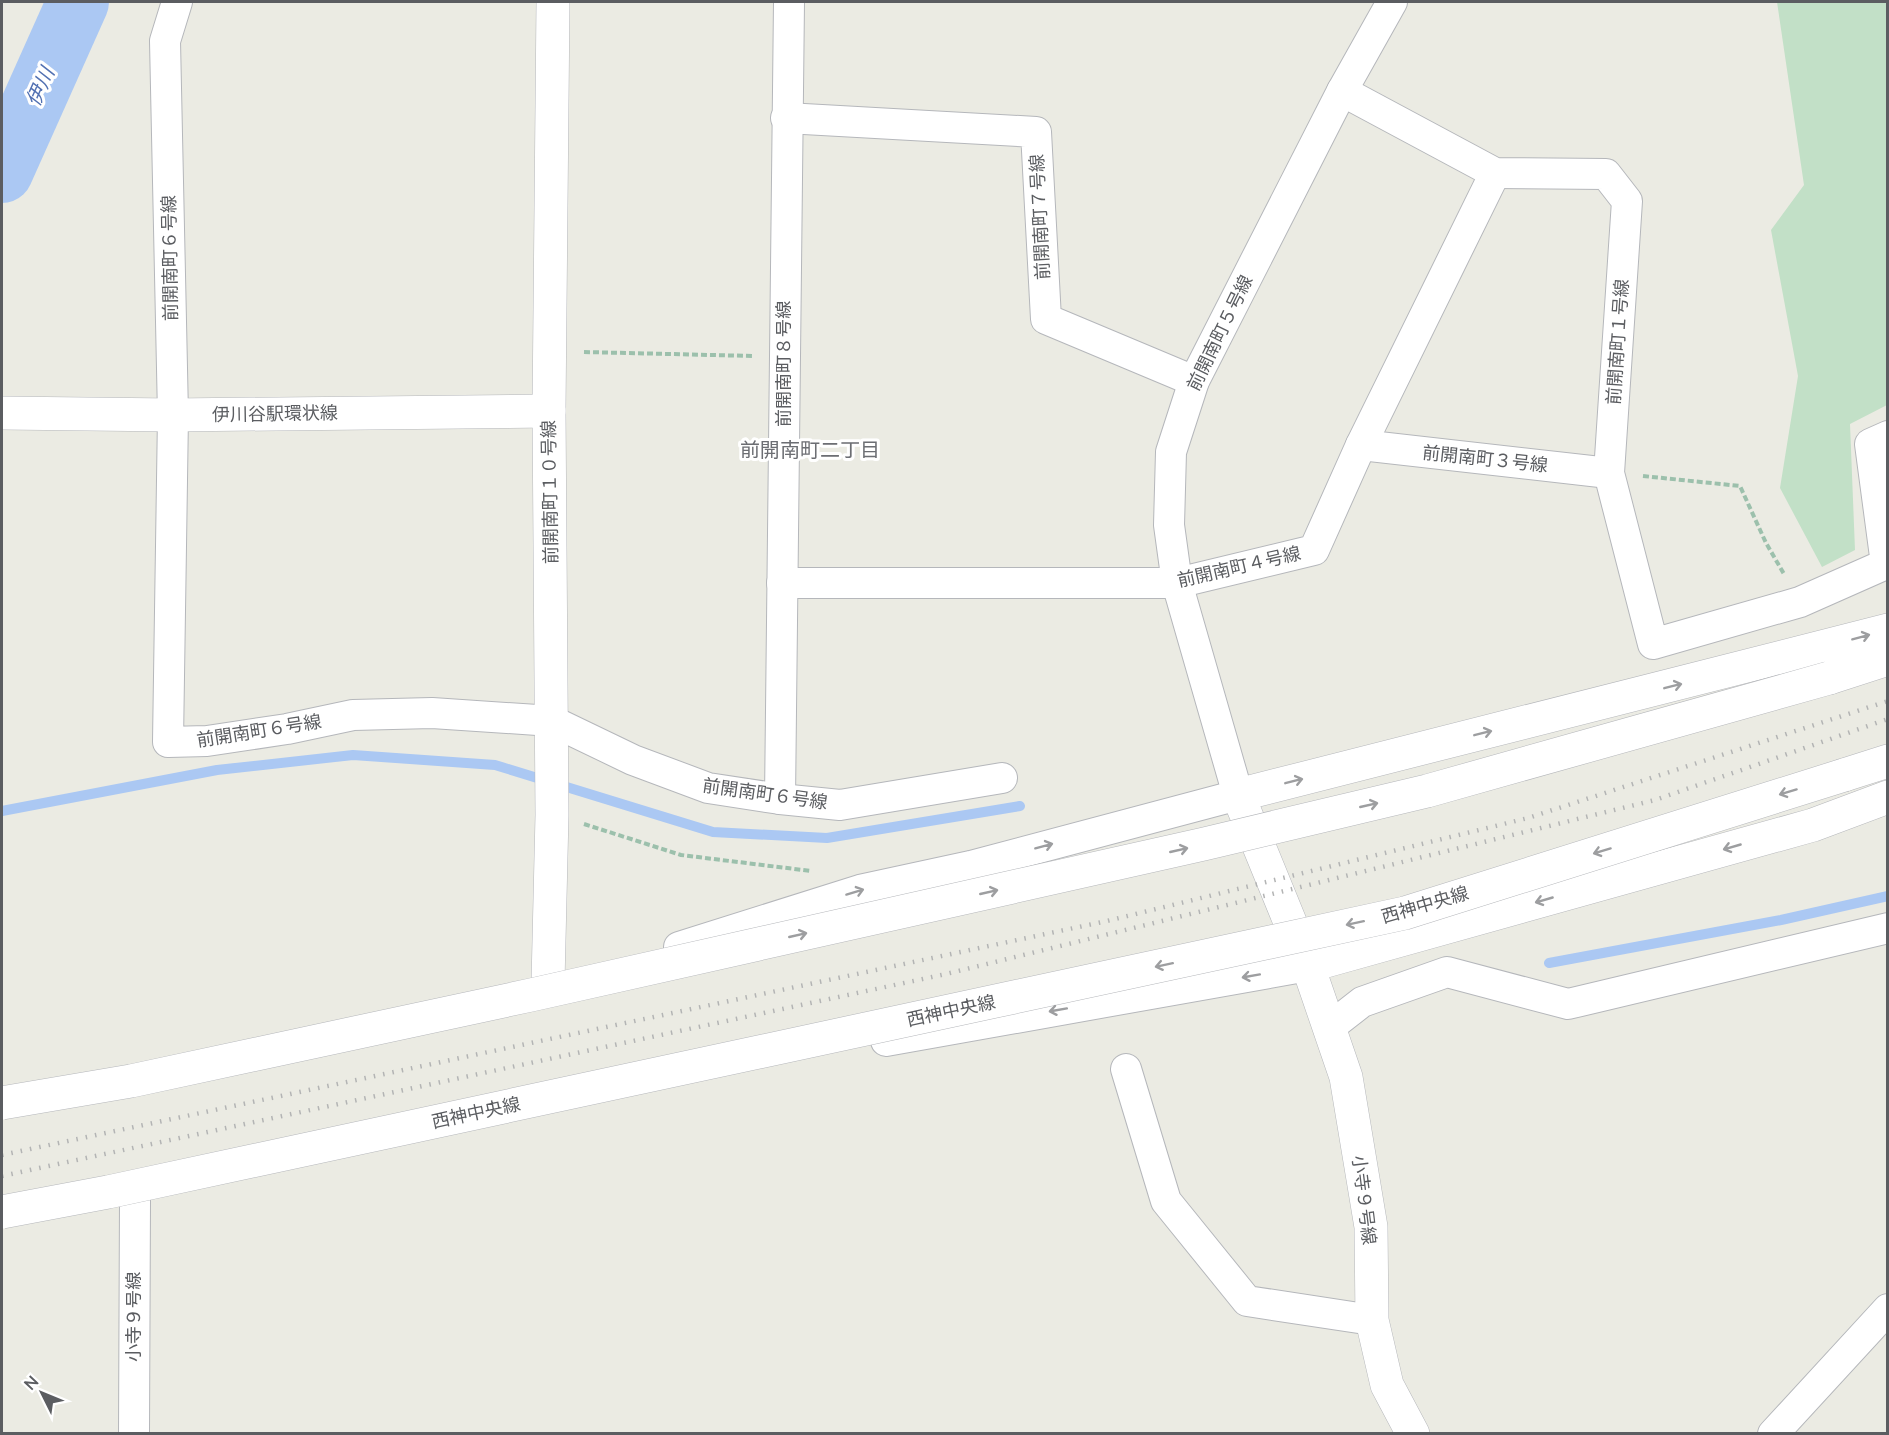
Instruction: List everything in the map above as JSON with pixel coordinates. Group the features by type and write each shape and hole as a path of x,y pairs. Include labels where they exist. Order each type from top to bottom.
{"street":[{"name":"前開南町６号線","path":"177,2 165,41 172,415 168,742 207,741 286,729 353,715 432,713 552,731 708,788 780,799 840,805 1002,778"},
{"name":"前開南町１０号線","path":"548,982 565,818 552,731 549,411 553,2"},
{"name":"前開南町８号線","path":"780,799 789,2"},
{"name":"前開南町５号線","path":"1238,795 1177,583 1168,525 1171,452 1194,381 1342,91 1392,2"},
{"name":"前開南町１号線","path":"1342,91 1495,173 1606,174 1627,201 1609,473 1653,644 1800,602"},
{"name":"前開南町７号線","path":"786,118 1036,132 1046,319 1194,381"},
{"name":"前開南町４号線","path":"782,583 1177,583 1314,550 1361,445 1495,173"},
{"name":"伊川谷駅環状線","path":"2,413 172,415 549,411"},
{"path":"1800,602 1886,564 1870,444 1887,436"},
{"name":"前開南町３号線","path":"1361,445 1609,473"},
{"path":"2,1093 88,1078 548,982 712,938 860,890 971,866 1238,795 1887,630"},
{"path":"2,1103 131,1081 325,1040 1215,842 1427,791 1828,678 1887,659"},
{"name":"西神中央線","path":"2,1212 132,1187 1405,913 1887,760"},
{"name":"小寺９号線","path":"1238,795 1308,966 1346,1077 1371,1227 1372,1320 1387,1385 1413,1434"},
{"path":"1308,966 1813,825 1887,797"},
{"path":"1330,1027 1362,1002 1447,972 1568,1004 1887,928"},
{"name":"西神中央線","path":"2,1225 135,1201 908,1036 1308,966"},
{"path":"1126,1069 1166,1202 1247,1301 1372,1320"},
{"name":"小寺９号線","path":"134,1434 135,1201"},
{"path":"1773,1434 1887,1309"}],"path":[{"path":"550,352 784,357"},
{"path":"1609,473 1740,486 1766,543 1800,602"},
{"path":"565,818 681,855 808,869 816,873"}],"green space":[{"path":"1777,2 1887,2 1887,405 1850,424 1855,550 1822,567 1780,488 1798,376 1771,230 1804,185"}],"waterway":[{"name":"伊川","path":"2,172 78,2"},
{"path":"2,811 217,770 353,755 495,765 713,832 827,838 1020,806"},
{"path":"1549,963 1781,920 1888,896"}],"railway":[{"path":"2,1155 1107,921 1528,818 1888,701"},
{"path":"2,1176 946,974 1655,800 1888,719"}],"district":[{"name":"前開南町二丁目","path":"810,450"}]}
